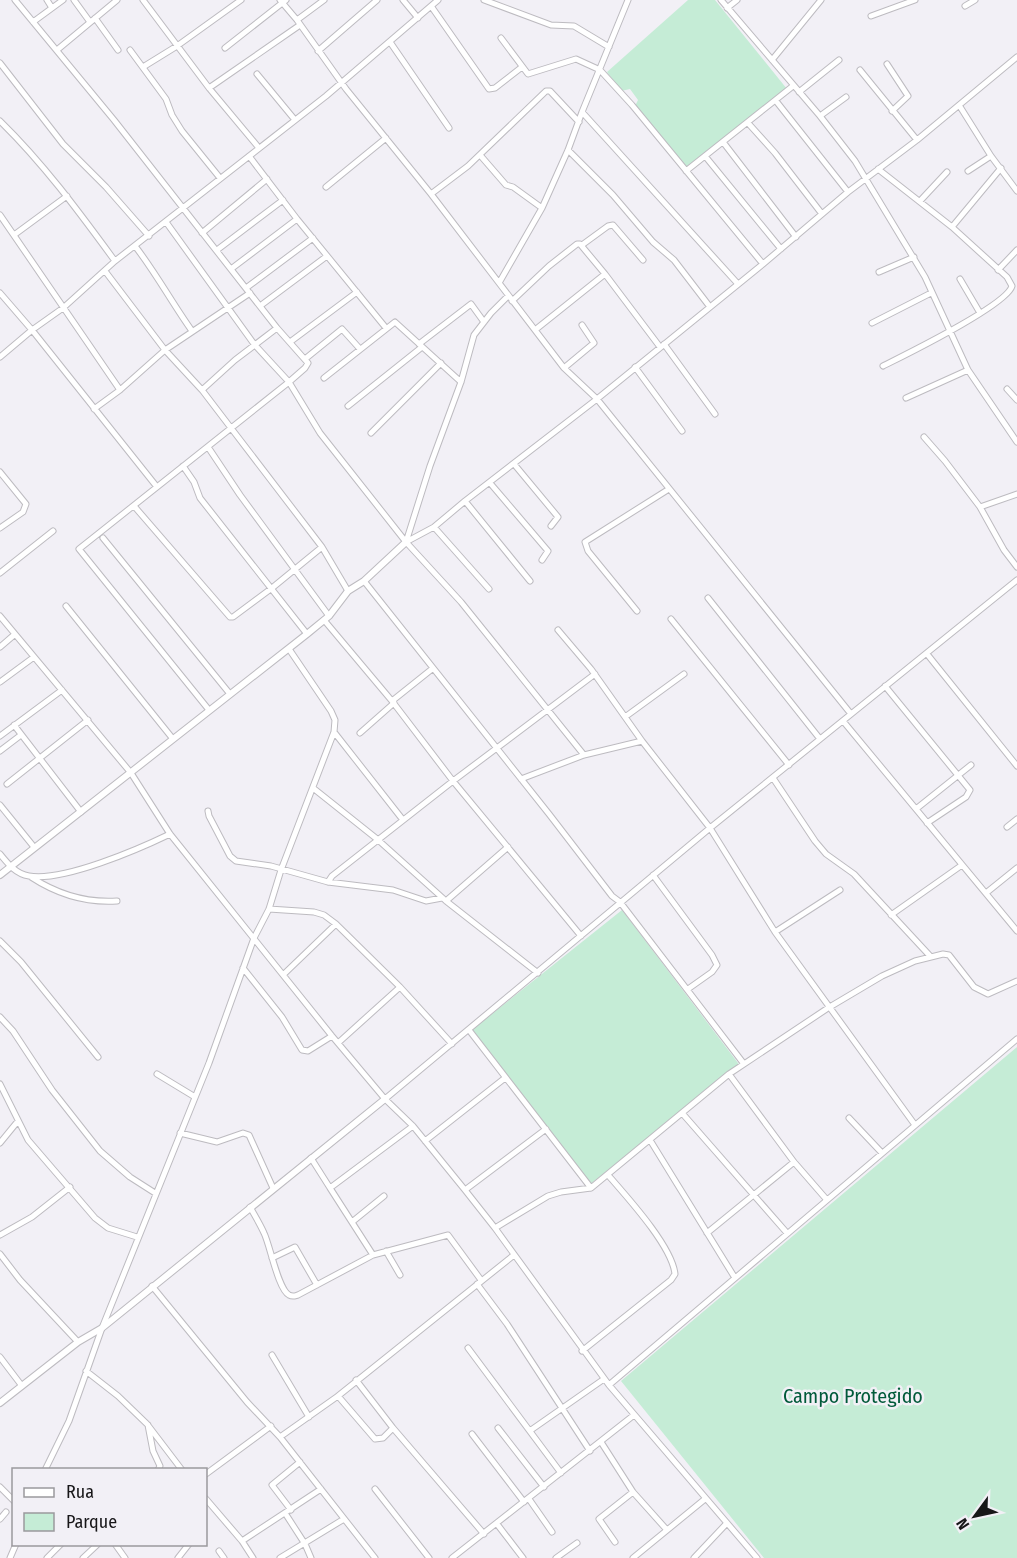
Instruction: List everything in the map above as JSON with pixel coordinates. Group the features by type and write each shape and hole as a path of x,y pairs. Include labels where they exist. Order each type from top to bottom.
{"street":[{"path":"15,0 135,146 277,328 308,363 306,368 79,549 210,710"},
{"path":"47,0 52,8"},
{"path":"33,22 63,0"},
{"path":"74,0 118,50"},
{"path":"57,50 117,0"},
{"path":"151,0 143,1 209,88 259,147"},
{"path":"142,67 177,46 241,0"},
{"path":"209,88 298,23 324,0"},
{"path":"318,51 377,0"},
{"path":"404,0 418,18"},
{"path":"0,357 63,308 115,261 295,120 438,0"},
{"path":"484,0 551,25 574,26 609,47"},
{"path":"499,283 542,208 568,150 628,0"},
{"path":"721,0 849,152 914,257 968,370 1017,442"},
{"path":"727,8 737,0"},
{"path":"772,60 821,0"},
{"path":"871,16 915,0"},
{"path":"965,6 975,0"},
{"path":"225,48 283,1 341,82 432,194 564,369 597,399 850,714"},
{"path":"431,6 489,89 495,88 522,66"},
{"path":"501,38 531,75 578,59 600,70 632,105 763,264"},
{"path":"390,42 449,128"},
{"path":"130,50 166,99 182,131 220,178"},
{"path":"0,875 289,649 326,618 348,591 364,581 406,542 434,527 514,465 1017,57"},
{"path":"800,92 839,60"},
{"path":"0,63 63,144 106,187 149,236"},
{"path":"887,64 908,96 892,111"},
{"path":"860,70 917,140"},
{"path":"258,74 295,120"},
{"path":"686,171 793,86"},
{"path":"432,194 480,155 546,91 550,91 579,122"},
{"path":"820,116 846,97"},
{"path":"776,100 848,192"},
{"path":"959,105 1017,191"},
{"path":"582,112 738,284"},
{"path":"748,123 775,153 822,214"},
{"path":"1,124 25,146 67,196 115,261"},
{"path":"326,187 386,138"},
{"path":"723,142 796,237"},
{"path":"568,150 613,195 653,242 674,260 710,307"},
{"path":"480,155 506,185 513,187 542,208"},
{"path":"249,156 386,328"},
{"path":"705,156 781,249"},
{"path":"968,171 992,156"},
{"path":"952,227 1001,168"},
{"path":"878,170 952,227 1011,283 1012,289 1008,294 950,332 883,366"},
{"path":"920,201 947,172"},
{"path":"202,232 267,180"},
{"path":"14,235 67,196"},
{"path":"217,250 283,200"},
{"path":"0,215 120,390"},
{"path":"231,269 297,219"},
{"path":"166,222 254,344 288,382 320,433 406,542 461,602 584,754"},
{"path":"406,542 430,466 461,382 474,335 484,322 561,256 577,244 582,245 608,226 613,225 643,260"},
{"path":"94,409 120,390 165,350 229,308 313,238"},
{"path":"582,245 715,414"},
{"path":"135,246 192,331"},
{"path":"998,270 1017,250"},
{"path":"260,306 327,256"},
{"path":"879,272 914,257"},
{"path":"105,271 165,350 202,390 322,546 348,591"},
{"path":"535,330 605,274"},
{"path":"960,279 980,313"},
{"path":"290,342 357,292"},
{"path":"0,293 157,487"},
{"path":"872,323 932,293"},
{"path":"348,406 471,304 484,322"},
{"path":"324,378 395,322 461,382"},
{"path":"564,369 594,343 582,325"},
{"path":"202,390 254,344 277,328"},
{"path":"305,359 342,329 360,349"},
{"path":"371,433 441,363"},
{"path":"635,367 682,431"},
{"path":"906,398 968,370"},
{"path":"1007,389 1017,400"},
{"path":"924,437 945,460 980,507 1017,567"},
{"path":"208,447 240,495 296,570 326,618 453,781 581,936"},
{"path":"514,465 558,517 551,526"},
{"path":"183,466 194,482 200,498 307,634"},
{"path":"0,472 26,504 23,512 1,527"},
{"path":"490,483 548,551 542,560"},
{"path":"637,611 612,583 584,544 588,539 669,489"},
{"path":"980,507 1017,494"},
{"path":"465,501 530,581"},
{"path":"134,506 230,617 296,570 322,546"},
{"path":"434,527 489,589"},
{"path":"0,573 53,531"},
{"path":"103,538 230,694"},
{"path":"0,1402 78,1342 102,1328 385,1100 620,902 1017,580"},
{"path":"364,581 521,778 608,892 620,902 744,1064"},
{"path":"708,598 820,739"},
{"path":"66,606 173,739"},
{"path":"0,616 131,773 170,834 338,1043 465,1190 604,1379 757,1558"},
{"path":"671,619 789,765"},
{"path":"558,630 595,674 642,741 710,828 774,932 915,1125"},
{"path":"0,647 14,635"},
{"path":"47,1468 69,1421 102,1328 154,1193 195,1097 254,938 269,909 281,870 333,732 335,720 331,711 289,649"},
{"path":"927,654 1017,766"},
{"path":"0,682 34,657"},
{"path":"360,733 432,669"},
{"path":"328,882 332,876 377,839 595,674"},
{"path":"625,717 684,674"},
{"path":"885,686 970,790 969,795 927,823"},
{"path":"0,735 62,690"},
{"path":"7,784 88,720"},
{"path":"843,721 1017,931"},
{"path":"14,725 81,812"},
{"path":"333,732 403,820"},
{"path":"0,751 21,735"},
{"path":"521,778 584,754 642,741"},
{"path":"916,809 971,765"},
{"path":"773,778 826,854 854,874 932,957"},
{"path":"313,788 377,839 444,899 538,973"},
{"path":"0,805 34,847"},
{"path":"208,811 211,821 234,860 271,866 328,882 387,889 426,901 444,899 508,847"},
{"path":"1007,827 1017,819"},
{"path":"29,876 58,874 113,859 170,834"},
{"path":"0,854 17,872 49,888 95,902 117,901"},
{"path":"891,915 962,865"},
{"path":"986,893 1017,868"},
{"path":"653,875 716,961 716,969 688,989"},
{"path":"774,932 840,891"},
{"path":"269,909 314,912 324,915 400,987 452,1044"},
{"path":"284,974 336,924"},
{"path":"0,941 21,962 98,1057"},
{"path":"495,1228 548,1196 591,1188 729,1074 828,1008 882,976 915,961 944,954 948,955 974,987 988,994 1017,981"},
{"path":"243,968 282,1017 302,1050 308,1051 332,1035"},
{"path":"338,1043 400,987"},
{"path":"0,1017 13,1031 52,1090 100,1151 130,1177 154,1193"},
{"path":"469,1030 591,1188"},
{"path":"609,1385 1017,1038"},
{"path":"157,1074 195,1097"},
{"path":"729,1074 794,1162 827,1200"},
{"path":"424,1141 506,1078"},
{"path":"0,1084 28,1140 102,1225 137,1237"},
{"path":"682,1113 787,1233"},
{"path":"849,1118 882,1153"},
{"path":"0,1143 18,1121"},
{"path":"330,1188 412,1126"},
{"path":"465,1190 546,1129"},
{"path":"180,1133 217,1142 243,1134 249,1135 273,1188"},
{"path":"650,1140 735,1278"},
{"path":"311,1158 373,1255"},
{"path":"707,1233 794,1162"},
{"path":"582,1351 671,1280 675,1274 670,1258 653,1231 608,1175"},
{"path":"0,1235 32,1217 70,1187"},
{"path":"352,1222 384,1196"},
{"path":"250,1208 266,1235 284,1289 290,1296 317,1285 373,1255 448,1235 590,1451"},
{"path":"272,1258 295,1247 317,1285"},
{"path":"386,1251 400,1275"},
{"path":"0,1254 78,1342"},
{"path":"280,1437 338,1396 514,1255"},
{"path":"0,1267 6,1263"},
{"path":"152,1287 247,1402 271,1426 373,1556 364,1558"},
{"path":"468,1348 561,1473"},
{"path":"272,1355 309,1417"},
{"path":"0,1357 22,1386"},
{"path":"86,1371 118,1396 147,1424 180,1468"},
{"path":"531,1430 604,1379"},
{"path":"356,1380 393,1428 484,1534"},
{"path":"338,1396 375,1439 383,1438 393,1428"},
{"path":"453,1558 634,1415"},
{"path":"147,1424 159,1468"},
{"path":"207,1473 271,1426"},
{"path":"498,1428 544,1487"},
{"path":"472,1434 552,1532"},
{"path":"600,1442 633,1492 667,1530"},
{"path":"300,1462 272,1485 305,1544 310,1558"},
{"path":"0,1487 12,1499"},
{"path":"243,1540 321,1489"},
{"path":"375,1489 429,1558"},
{"path":"615,1542 598,1519 633,1492"},
{"path":"633,1558 705,1498"},
{"path":"207,1500 243,1540 253,1558"},
{"path":"0,1519 6,1512"},
{"path":"280,1558 344,1519"},
{"path":"694,1558 727,1523"},
{"path":"497,1524 523,1558"},
{"path":"556,1558 577,1543"},
{"path":"47,1558 60,1546"},
{"path":"83,1558 97,1546"},
{"path":"219,1551 224,1558"}],"green space":[{"path":"688,0 715,0 787,89 686,169 635,106 638,100 630,89 621,91 607,72"},
{"path":"622,910 741,1067 588,1186 468,1033"},
{"name":"Campo Protegido","path":"1017,1047 1017,1558 764,1558 621,1381"}]}
